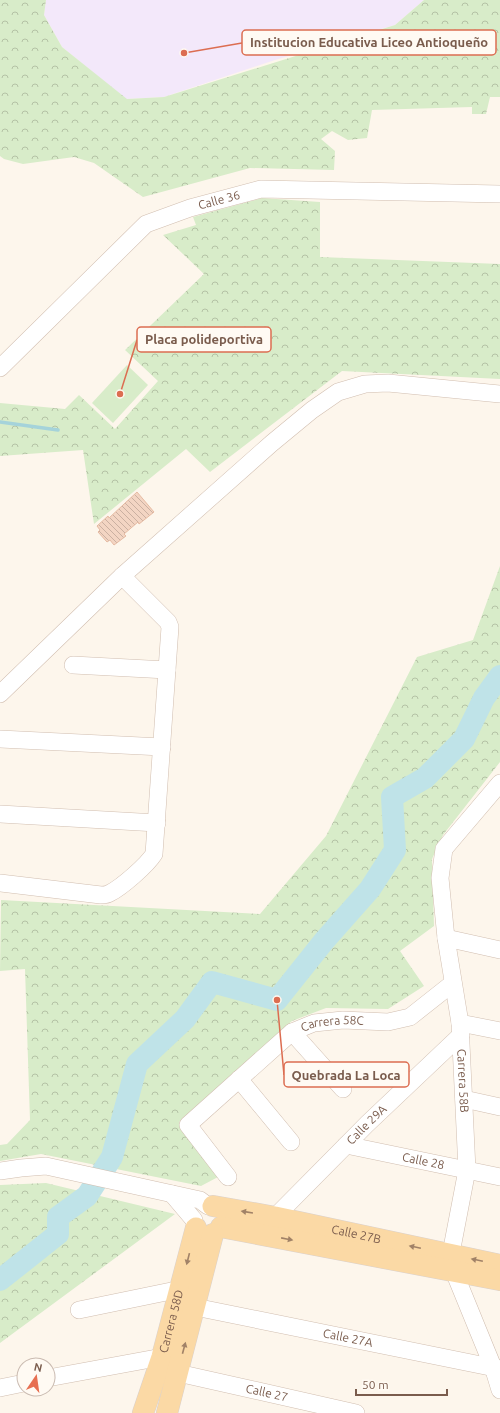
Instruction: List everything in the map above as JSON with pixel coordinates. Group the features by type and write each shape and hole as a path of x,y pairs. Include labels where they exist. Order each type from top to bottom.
{"main road":[{"name":"Calle 27B","path":"208,1220 275,1217 454,1263 500,1280"},
{"name":"Calle 27B","path":"208,1220 454,1263 500,1265"},
{"name":"Carrera 58D","path":"145,1413 181,1289 208,1220"},
{"name":"Carrera 58D","path":"167,1413 195,1307 208,1220"},
{"path":"145,1413 161,1413"}],"street":[{"name":"Calle 36","path":"0,368 146,224 190,208 261,189 500,194"},
{"path":"0,694 122,576 272,443 312,410 338,392 365,384 388,383 500,394"},
{"path":"0,883 101,895 109,894 150,860 154,854 170,627 168,622 122,576"},
{"path":"73,665 167,670"},
{"path":"0,739 162,747"},
{"name":"Carrera 58B","path":"500,783 444,849 440,878 446,938 461,1029 467,1170 452,1248 457,1279 496,1368 500,1390"},
{"path":"0,814 156,823"},
{"path":"446,938 500,950"},
{"name":"Carrera 58C","path":"228,1177 188,1125 292,1032 314,1023 342,1020 388,1022 410,1017 453,983"},
{"path":"461,1029 500,1031"},
{"name":"Calle 29A","path":"275,1217 461,1029"},
{"path":"292,1032 343,1089"},
{"path":"239,1079 291,1142"},
{"path":"464,1099 500,1107"},
{"name":"Calle 28","path":"346,1145 500,1177"},
{"name":"Calle 27B","path":"0,1171 46,1166 200,1200 208,1220"},
{"path":"79,1310 181,1289"},
{"name":"Calle 27A","path":"195,1307 496,1368"},
{"path":"56,1377 162,1357"},
{"name":"Calle 27","path":"178,1373 356,1413"},
{"path":"0,1388 16,1385"}],"shaded area":[{"path":"46,0 424,0 395,25 275,60 164,97 126,99 62,47 44,15"}],"green space":[{"path":"0,0 46,0 44,15 62,47 127,99 164,97 395,25 424,0 500,0 500,97 490,97 486,114 472,114 472,107 372,110 367,138 348,140 332,131 321,139 335,151 334,170 250,168 143,197 94,163 74,157 23,164 4,159 0,156"},
{"path":"262,198 320,202 320,257 500,264 500,379 342,371 210,472 186,449 94,524 83,450 0,456 0,403 65,409 79,395 115,429 158,381 125,350 204,274 163,235 196,225 193,217"},
{"path":"127,365 148,385 113,423 92,403"},
{"path":"500,566 500,762 443,835 432,859 434,926 400,951 424,986 388,1009 326,1008 292,1021 179,1122 218,1177 201,1186 41,1154 0,1161 0,1145 7,1144 30,1120 25,969 0,971 1,900 260,914 326,836 417,657 473,640"},
{"path":"46,1183 175,1214 0,1343 0,1185"}],"building":[{"path":"137,492 154,512 139,524 138,522 124,534 126,536 114,545 110,540 107,542 98,532 100,530 97,526 108,516 109,518"}],"waterway":[{"path":"0,422 58,430"},
{"path":"0,1280 58,1234 58,1217 87,1196 112,1157 137,1064 185,1019 212,982 277,1000 324,941 370,889 395,850 392,797 425,778 464,739 484,698 500,676"}],"place":[{"name":"Institucion Educativa Liceo Antioqueño","path":"184,53"},
{"name":"Placa polideportiva","path":"120,394"},
{"name":"Quebrada La Loca","path":"277,1000"}]}
